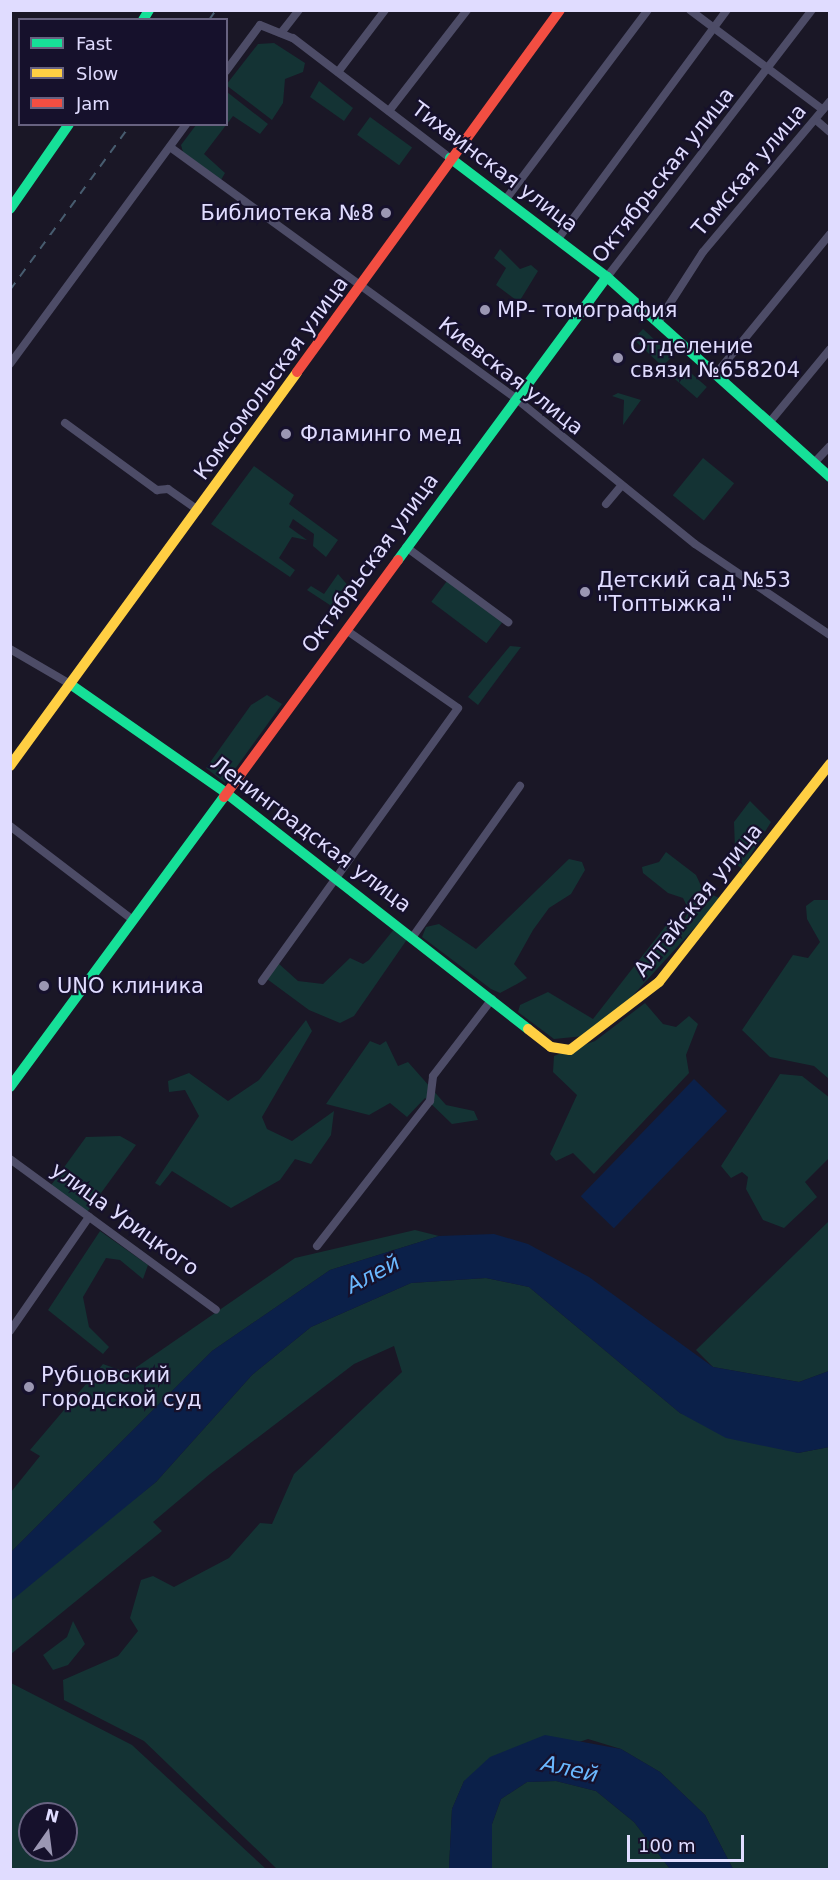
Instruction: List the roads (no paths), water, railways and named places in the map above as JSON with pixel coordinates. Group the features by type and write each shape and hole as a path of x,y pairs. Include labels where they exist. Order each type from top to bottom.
{"main road":[{"name":"Комсомольская улица","path":"10,765 364,286 450,158 560,10"},
{"path":"10,209 68,126"},
{"name":"Тихвинская улица","path":"450,158 608,277 830,477"},
{"name":"Октябрьская улица","path":"10,1087 514,398 608,277"},
{"name":"Ленинградская улица","path":"70,684 226,793 414,935 551,1047 582,1046"},
{"name":"Алтайская улица","path":"582,1046 659,982 830,764"}],"street":[{"path":"281,33 299,10"},
{"path":"338,72 385,10"},
{"path":"389,111 467,10"},
{"path":"506,199 648,10"},
{"path":"690,10 770,67 823,110"},
{"path":"558,239 727,10"},
{"name":"Октябрьская улица","path":"608,277 812,10"},
{"name":"Тихвинская улица","path":"228,67 261,25 281,33 338,72 450,158"},
{"name":"Томская улица","path":"658,322 703,252 830,101"},
{"path":"816,120 830,132"},
{"path":"10,364 185,126"},
{"name":"Киевская улица","path":"170,147 364,286 514,398 621,486 830,635"},
{"path":"716,375 830,234"},
{"path":"769,423 830,349"},
{"path":"65,423 157,490 168,489 198,510"},
{"path":"814,463 830,446"},
{"path":"606,504 621,486"},
{"path":"406,547 507,622"},
{"path":"262,981 458,708 346,630"},
{"name":"Ленинградская улица","path":"10,649 70,684"},
{"path":"414,935 520,786"},
{"path":"10,826 133,920"},
{"path":"317,1246 430,1101 433,1076 492,999"},
{"name":"улица Урицкого","path":"10,1159 216,1310"},
{"path":"10,1331 89,1217"}],"water":[{"path":"694,1079 727,1111 614,1228 581,1196"},
{"name":"Алей","path":"494,1234 528,1244 589,1277 713,1367 799,1382 829,1371 829,1447 798,1453 726,1438 680,1413 529,1287 486,1278 411,1283 311,1327 252,1375 156,1482 11,1601 11,1552 212,1351 330,1270 439,1236"},
{"name":"Алей","path":"545,1735 621,1749 660,1772 705,1815 733,1869 670,1869 634,1822 596,1791 556,1781 527,1782 501,1799 492,1824 492,1869 449,1869 452,1809 464,1781 490,1757"}],"railway":[{"path":"210,18 216,10"},
{"path":"10,290 130,126"}],"place":[{"name":"Библиотека №8","path":"386,213"},
{"name":"МР- томография","path":"485,310"},
{"name":"Отделение связи №658204","path":"618,358"},
{"name":"Фламинго мед","path":"286,434"},
{"name":"Детский сад №53 ''Топтыжка''","path":"585,592"},
{"name":"UNO клиника","path":"44,986"},
{"name":"Рубцовский городской суд","path":"29,1387"}]}
